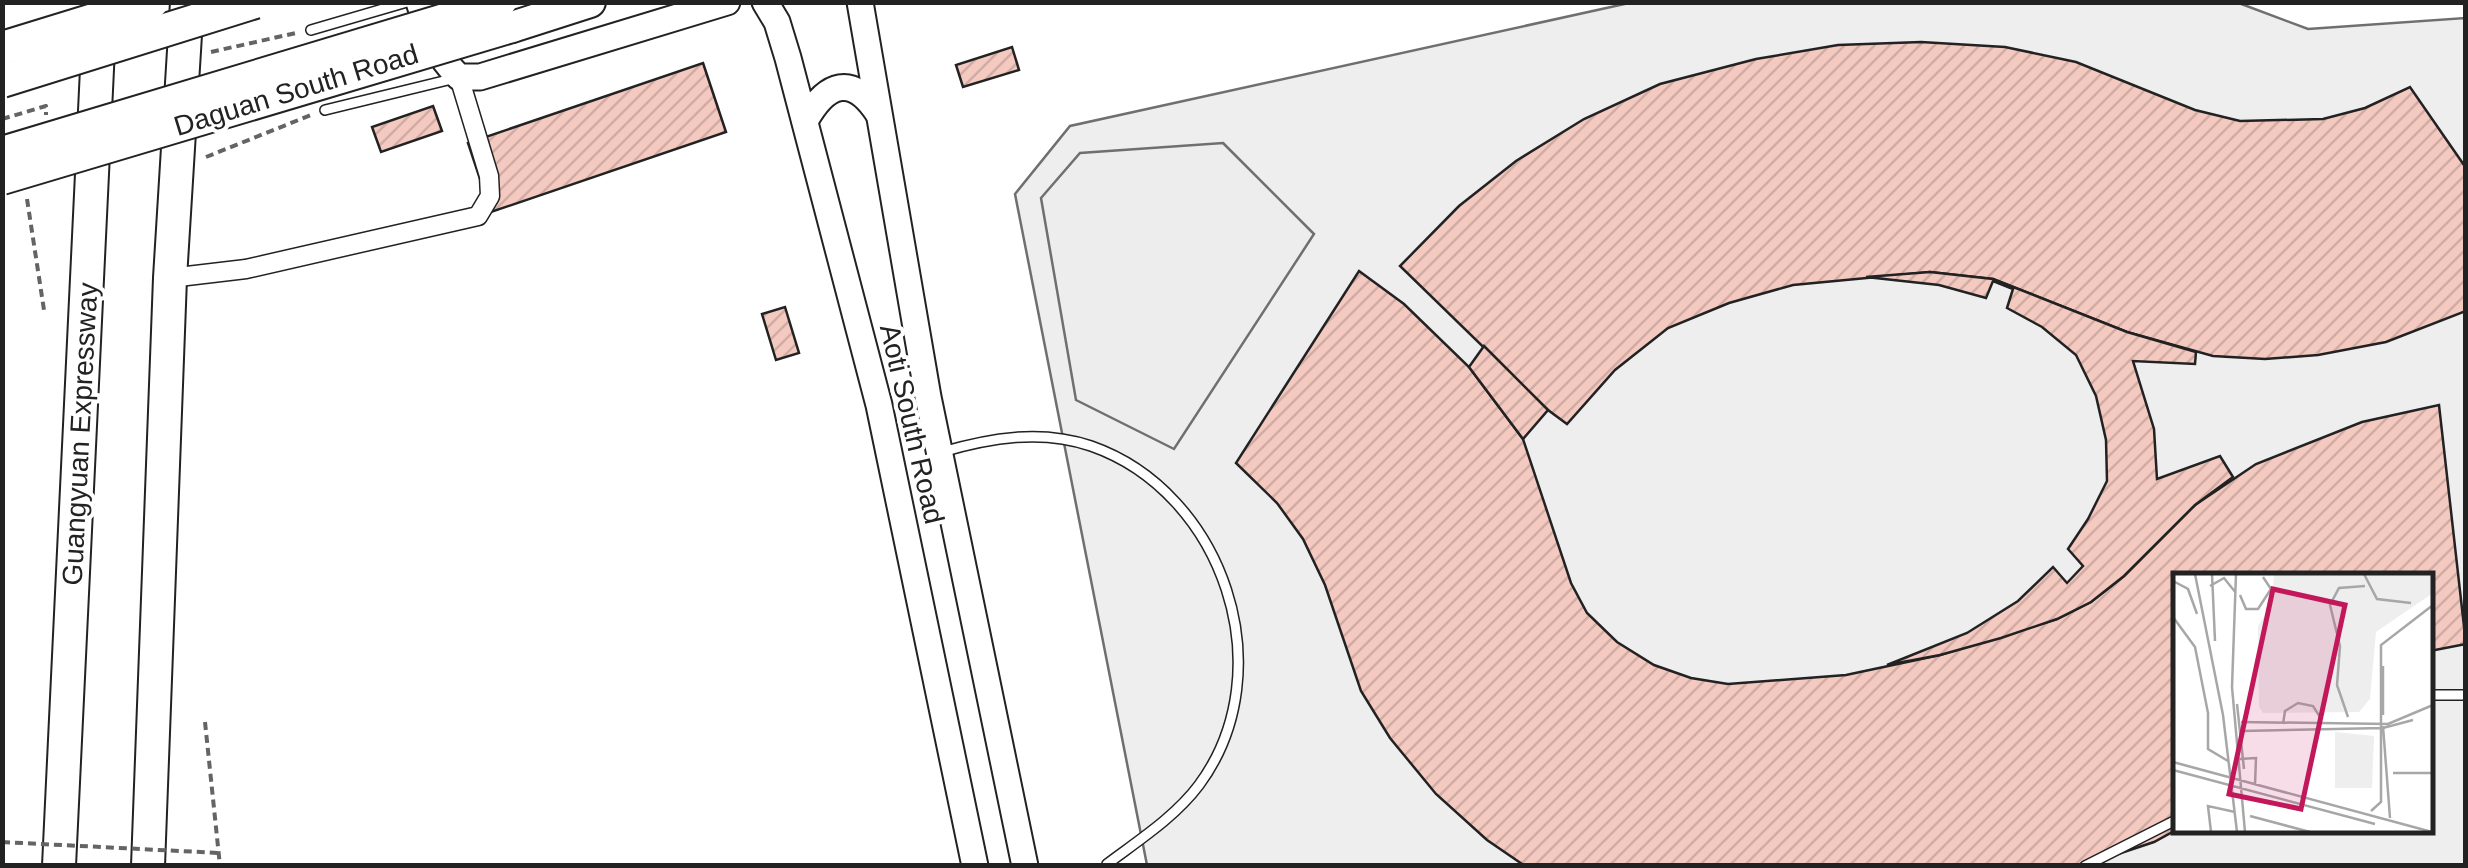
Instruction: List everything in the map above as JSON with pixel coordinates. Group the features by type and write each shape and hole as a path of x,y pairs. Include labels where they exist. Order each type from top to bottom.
{"highway":[{"name":"Guangyuan Expressway","path":"59,866 100,2"},
{"path":"2,48 152,2"},
{"path":"148,866 170,278 186,2"},
{"path":"2,81 255,2"}],"main road":[{"name":"Daguan South Road","path":"2,152 506,15 590,2"},
{"name":"Daguan South Road","path":"2,180 506,15"}],"street":[{"path":"170,278 246,269 478,216 490,196 490,176 459,77 446,65 432,40 419,2"},
{"path":"459,77 502,72 727,2"},
{"name":"Aoti South Road","path":"764,2 777,22 805,120 879,405 975,866"},
{"name":"Aoti South Road","path":"860,2 939,453 1025,866"},
{"path":"805,120 825,95 851,86 865,94 878,114"}],"lane":[{"path":"310,30 407,2"},
{"path":"325,110 459,77"},
{"path":"939,453 983,440 1020,436 1090,446 1150,476 1177,500 1202,532 1221,573 1234,616 1238,666 1233,708 1219,747 1200,784 1162,823 1107,864"},
{"path":"2433,696 2466,695"},
{"path":"2085,866 2173,822"}],"path":[{"path":"211,52 310,30"},
{"path":"2,119 46,106 46,116"},
{"path":"206,157 325,110"},
{"path":"27,199 44,310"},
{"path":"206,722 220,866"},
{"path":"2,842 219,853"}],"shaded area":[{"path":"2236,2 2308,29 2465,18 2465,865 1147,865 1015,194 1070,126 1629,3"},
{"path":"1223,143 1314,234 1174,449 1076,400 1041,198 1080,153"}],"building":[{"path":"1921,42 2005,47 2076,62 2195,110 2240,121 2323,119 2365,108 2410,87 2466,168 2466,311 2386,342 2318,355 2265,359 2213,356 2127,332 1993,279 1930,272 1793,285 1729,303 1668,328 1615,370 1567,424 1400,266 1459,206 1516,161 1584,119 1660,84 1756,59 1838,45"},
{"path":"1012,47 1019,70 963,87 956,65"},
{"path":"703,63 726,132 491,212 468,143"},
{"path":"433,106 442,131 381,152 372,127"},
{"path":"1359,271 1404,304 1469,367 1523,439 1571,583 1587,613 1617,642 1654,665 1691,678 1728,684 1846,675 1940,655 2057,619 2091,602 2124,576 2195,505 2256,464 2362,422 2439,405 2466,644 2433,650 2433,573 2173,573 2173,832 2154,842 2082,866 1525,866 1487,840 1436,794 1390,738 1361,691 1325,585 1303,539 1277,503 1236,463"},
{"path":"1930,272 1993,279 2127,332 2196,352 2195,364 2133,361 2154,429 2157,479 2220,456 2233,477 2195,505 2124,576 2091,602 2057,619 2001,638 1887,665 1967,633 2018,601 2053,567 2067,583 2083,566 2068,549 2107,481 2106,440 2096,396 2076,355 2042,327 2007,308 2013,289 1993,281 1986,298 1939,285 1866,277"},
{"path":"785,307 799,353 776,360 762,314"},
{"path":"1484,346 1548,410 1523,439 1469,367"}]}
